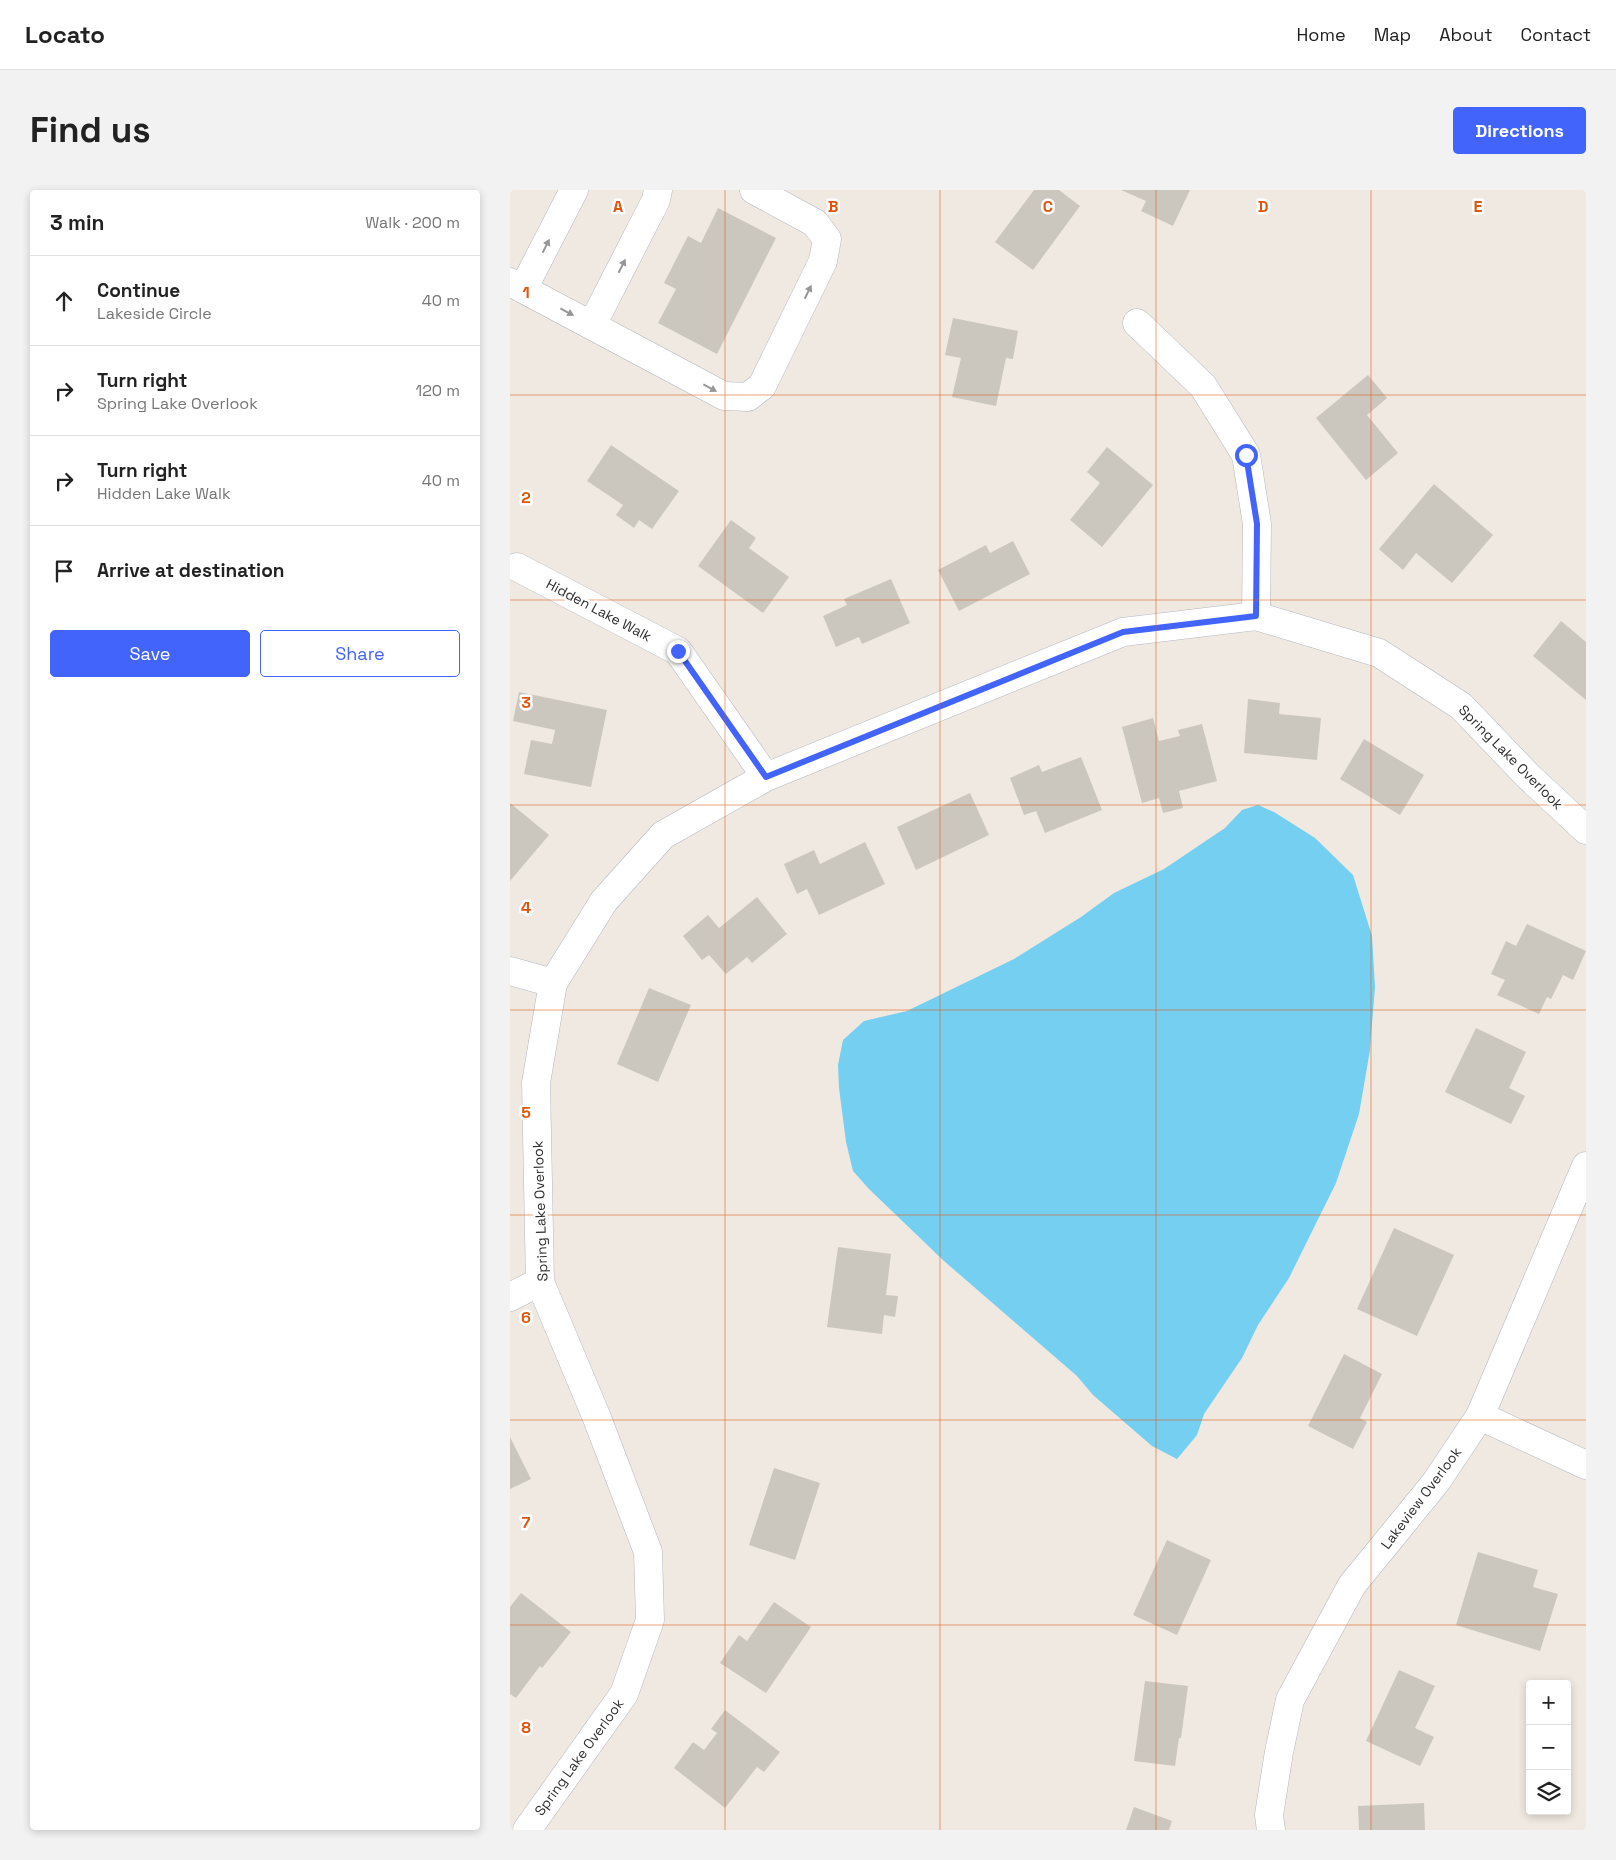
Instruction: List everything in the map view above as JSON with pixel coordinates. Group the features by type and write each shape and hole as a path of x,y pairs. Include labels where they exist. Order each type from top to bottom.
{"street":[{"path":"574,190 517,286 724,396 748,398 762,386 823,261 827,239 815,223 754,190"},
{"path":"592,325 656,200 658,190"},
{"path":"1137,323 1203,386 1246,455 1257,524 1256,616"},
{"name":"Hidden Lake Walk","path":"517,567 678,651 766,777"},
{"name":"Spring Lake Overlook","path":"527,1830 624,1694 650,1620 648,1552 598,1418 540,1282 536,1083 553,982 604,901 663,835 766,777 1123,632 1256,616 1379,652 1461,706 1528,776 1586,830"},
{"path":"510,971 553,982"},
{"name":"Lakeview Overlook","path":"1271,1830 1269,1815 1290,1700 1352,1585 1436,1482 1480,1416 1586,1166"},
{"path":"510,1297 540,1282"},
{"path":"1480,1416 1586,1466"}],"water":[{"path":"1258,805 1274,812 1315,838 1353,875 1372,936 1375,987 1370,1050 1359,1114 1336,1183 1289,1278 1258,1325 1242,1358 1204,1414 1197,1435 1177,1459 1152,1446 1093,1395 1077,1376 944,1261 869,1189 853,1171 846,1142 838,1065 843,1040 864,1021 907,1011 1014,959 1081,917 1114,893 1164,869 1225,828 1242,810"}],"building":[{"path":"1034,190 1059,190 1080,206 1033,270 995,242"},
{"path":"1121,190 1190,190 1173,226 1141,211 1146,201"},
{"path":"718,208 776,238 717,354 658,323 676,289 664,283 688,236 701,243"},
{"path":"953,318 1018,331 1013,359 1006,358 996,406 952,397 961,358 945,355"},
{"path":"1368,375 1387,398 1367,415 1398,453 1366,480 1316,418"},
{"path":"611,445 679,491 652,529 639,520 634,528 616,515 623,505 587,481"},
{"path":"1107,447 1153,485 1102,547 1070,520 1100,483 1087,472"},
{"path":"1434,484 1493,535 1452,583 1416,553 1403,570 1379,549"},
{"path":"731,520 756,538 749,548 789,577 763,613 698,566"},
{"path":"1013,541 1030,574 959,611 938,570 986,545 990,553"},
{"path":"891,579 910,623 862,644 859,637 836,647 823,616 847,605 844,599"},
{"path":"1561,621 1586,642 1586,700 1533,656"},
{"path":"519,692 607,710 591,787 524,774 531,740 552,744 555,730 513,721"},
{"path":"1248,699 1280,703 1279,714 1321,718 1317,760 1244,753"},
{"path":"1153,718 1159,741 1180,736 1178,730 1202,724 1217,781 1179,791 1183,808 1163,813 1159,798 1142,803 1122,727"},
{"path":"1364,739 1424,775 1400,815 1340,779"},
{"path":"1081,757 1102,810 1045,833 1036,811 1024,815 1010,778 1039,765 1042,772"},
{"path":"970,793 989,835 916,870 897,827"},
{"path":"510,803 549,835 510,881"},
{"path":"865,842 885,884 819,915 807,889 797,894 784,864 814,850 820,864"},
{"path":"757,897 787,934 752,963 747,957 726,974 709,955 702,960 683,936 708,915 719,928"},
{"path":"1527,924 1586,951 1573,980 1563,975 1551,999 1547,997 1539,1014 1497,995 1505,980 1491,974 1506,941 1516,946"},
{"path":"649,988 691,1005 658,1082 617,1064"},
{"path":"1476,1028 1526,1052 1509,1088 1525,1096 1511,1124 1445,1092"},
{"path":"1394,1228 1454,1255 1417,1336 1357,1309"},
{"path":"838,1247 891,1254 886,1295 898,1296 895,1317 884,1315 882,1334 827,1327"},
{"path":"1344,1354 1382,1374 1360,1418 1367,1422 1353,1449 1308,1426"},
{"path":"510,1437 531,1479 510,1489"},
{"path":"774,1468 820,1483 795,1560 749,1545"},
{"path":"1167,1540 1211,1560 1177,1635 1133,1615"},
{"path":"1478,1552 1538,1570 1533,1587 1558,1594 1540,1651 1456,1625"},
{"path":"521,1593 571,1632 542,1668 540,1666 516,1698 510,1694 510,1607"},
{"path":"774,1602 811,1627 766,1693 720,1663 739,1635 747,1641"},
{"path":"1399,1670 1435,1686 1415,1728 1434,1737 1420,1766 1366,1741"},
{"path":"1145,1681 1188,1686 1175,1766 1134,1761"},
{"path":"725,1710 780,1752 764,1772 757,1767 725,1808 674,1768 693,1742 704,1750 717,1733 711,1729"},
{"path":"1424,1803 1425,1830 1359,1830 1358,1806"},
{"path":"1134,1807 1172,1821 1169,1830 1126,1830"}],"route":[{"path":"678,651 766,777 1123,632 1256,616 1257,524 1246,455"}]}
